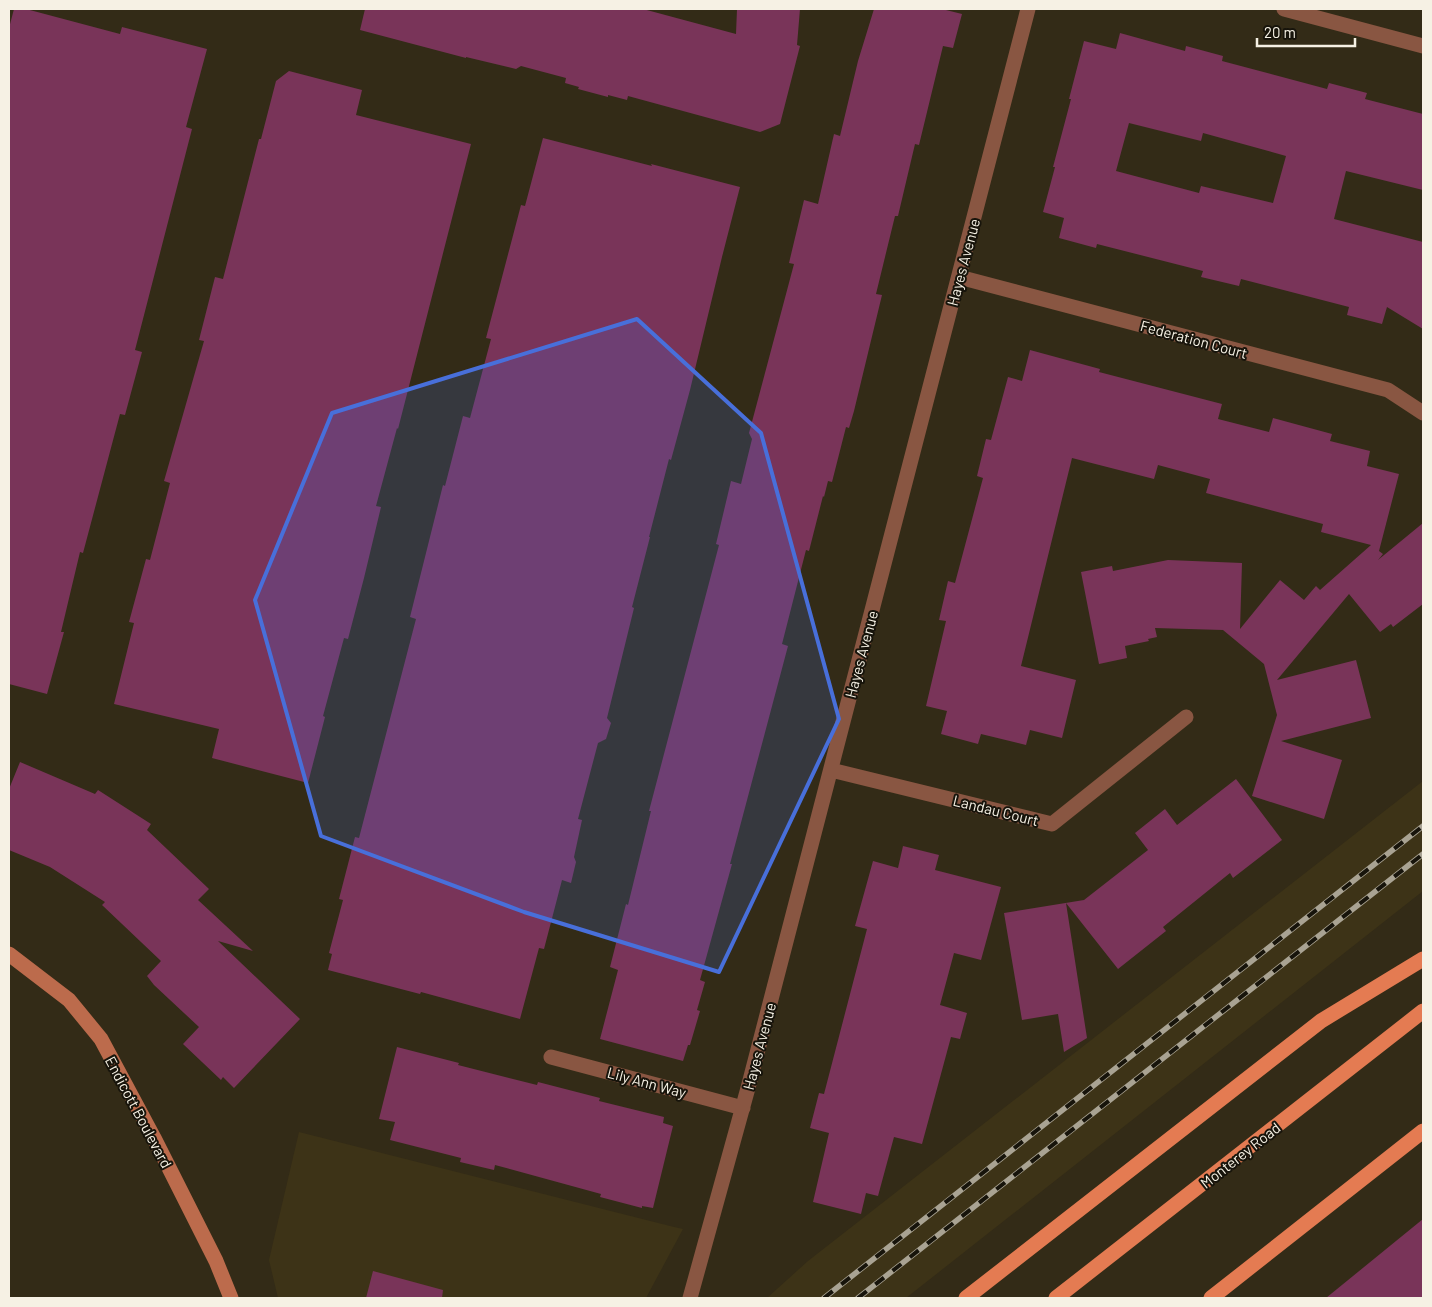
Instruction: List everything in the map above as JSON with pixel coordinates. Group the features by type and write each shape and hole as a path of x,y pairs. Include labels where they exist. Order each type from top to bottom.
{"main road":[{"name":"Endicott Boulevard","path":"9,954 69,1000 101,1039 212,1252 231,1298"},
{"path":"966,1298 1321,1021 1423,960"},
{"name":"Monterey Road","path":"1056,1298 1423,1011"},
{"path":"1211,1298 1421,1136"}],"street":[{"name":"Hayes Avenue","path":"690,1298 743,1108 1028,9"},
{"path":"1284,9 1423,46"},
{"name":"Federation Court","path":"959,277 1388,390 1423,413"},
{"name":"Landau Court","path":"831,770 1052,824 1186,717"},
{"name":"Lily Ann Way","path":"551,1057 743,1108"}],"highlighted area":[{"path":"637,319 761,433 839,719 719,972 524,912 321,836 255,600 332,413"}],"shaded area":[{"path":"1423,781 1423,891 906,1298 767,1298 808,1261"},
{"path":"299,1132 683,1229 646,1298 278,1298 269,1260"}],"building":[{"path":"14,9 26,9 120,34 122,27 207,49 186,127 192,129 135,350 142,352 125,415 120,414 83,553 80,552 61,632 64,632 47,694 9,684 9,28"},
{"path":"365,9 643,9 736,34 737,9 800,9 797,45 800,46 780,124 760,132 628,96 627,100 578,89 579,87 565,83 566,78 521,66 516,69 466,58 360,30"},
{"path":"874,9 942,9 962,14 953,48 943,46 919,145 915,144 898,216 895,216 876,294 882,295 854,411 849,428 846,427 832,482 828,481 823,496 809,551 806,550 782,644 788,646 700,980 705,982 697,1010 700,1011 683,1061 600,1039 618,970 610,967 626,904 628,905 651,811 649,811 719,545 716,544 731,481 741,484 752,439 749,433 794,264 789,263 804,200 818,204 834,134 840,136 858,61"},
{"path":"1120,33 1185,51 1186,46 1223,56 1222,61 1327,89 1329,83 1367,93 1365,99 1423,114 1423,190 1346,171 1334,219 1423,242 1423,329 1387,307 1382,324 1347,315 1349,307 1241,279 1239,286 1201,277 1203,271 1097,244 1096,248 1059,238 1064,218 1043,212 1084,41 1116,49","holes":["1129,123 1201,141 1203,133 1286,156 1273,203 1201,186 1199,193 1116,171"]},
{"path":"289,71 362,90 356,115 471,144 398,429 376,506 381,507 364,578 348,639 344,638 323,716 325,717 308,783 212,758 219,729 114,704 134,623 129,622 146,559 150,560 170,483 164,481 204,341 199,340 215,277 223,279 276,81"},
{"path":"543,138 740,187 690,390 671,460 669,459 632,607 634,608 607,718 611,723 606,739 598,743 578,819 582,820 574,857 576,862 571,883 562,880 544,949 539,948 520,1019 421,992 420,994 328,970 332,954 329,953 343,900 339,899 355,837 359,838 416,619 410,617 443,485 445,486 463,416 470,418 491,339 486,338 521,205 525,206"},
{"path":"1030,350 1100,369 1099,372 1222,404 1218,419 1269,432 1273,418 1332,434 1330,441 1370,451 1367,466 1399,474 1379,551 1383,554 1378,560 1423,523 1423,604 1393,627 1391,624 1380,632 1349,594 1277,680 1356,660 1371,718 1281,741 1342,760 1324,819 1252,796 1277,715 1264,664 1223,630 1155,628 1157,637 1148,639 1149,641 1125,646 1127,658 1099,664 1081,572 1112,566 1113,571 1168,560 1242,563 1240,629 1280,580 1304,600 1316,586 1320,590 1371,545 1321,532 1323,524 1206,493 1210,479 1158,465 1154,479 1072,458 1021,666 1076,680 1062,738 1030,730 1026,745 981,734 978,744 941,734 947,711 926,706 946,621 939,620 948,581 955,583 983,478 977,476 986,439 991,440 1008,377 1022,381"},
{"path":"20,762 95,794 98,790 151,824 147,830 209,889 198,900 253,951 218,941 300,1019 234,1088 223,1077 221,1080 183,1044 199,1027 154,985 147,976 161,961 102,905 105,902 50,867 9,850 9,789"},
{"path":"1236,779 1282,840 1233,878 1230,873 1163,927 1166,931 1118,969 1066,903 1087,1038 1064,1052 1058,1014 1022,1020 1004,913 1084,900 1148,850 1135,833 1165,809 1177,825"},
{"path":"903,846 939,855 935,870 1001,887 981,960 954,953 940,1005 967,1013 960,1039 951,1037 922,1144 894,1137 878,1196 866,1193 861,1214 813,1202 829,1133 810,1128 819,1093 824,1094 867,929 855,926 873,861 898,868"},
{"path":"397,1047 537,1085 538,1082 600,1098 599,1101 664,1117 663,1123 673,1126 653,1208 642,1206 642,1208 600,1197 601,1194 495,1165 494,1170 460,1162 461,1158 390,1140 395,1122 379,1119"},
{"path":"1423,1219 1423,1298 1326,1298"},
{"path":"373,1271 443,1290 442,1298 366,1298"}],"railway":[{"path":"824,1298 1423,826"},
{"path":"858,1298 1423,854"}]}
